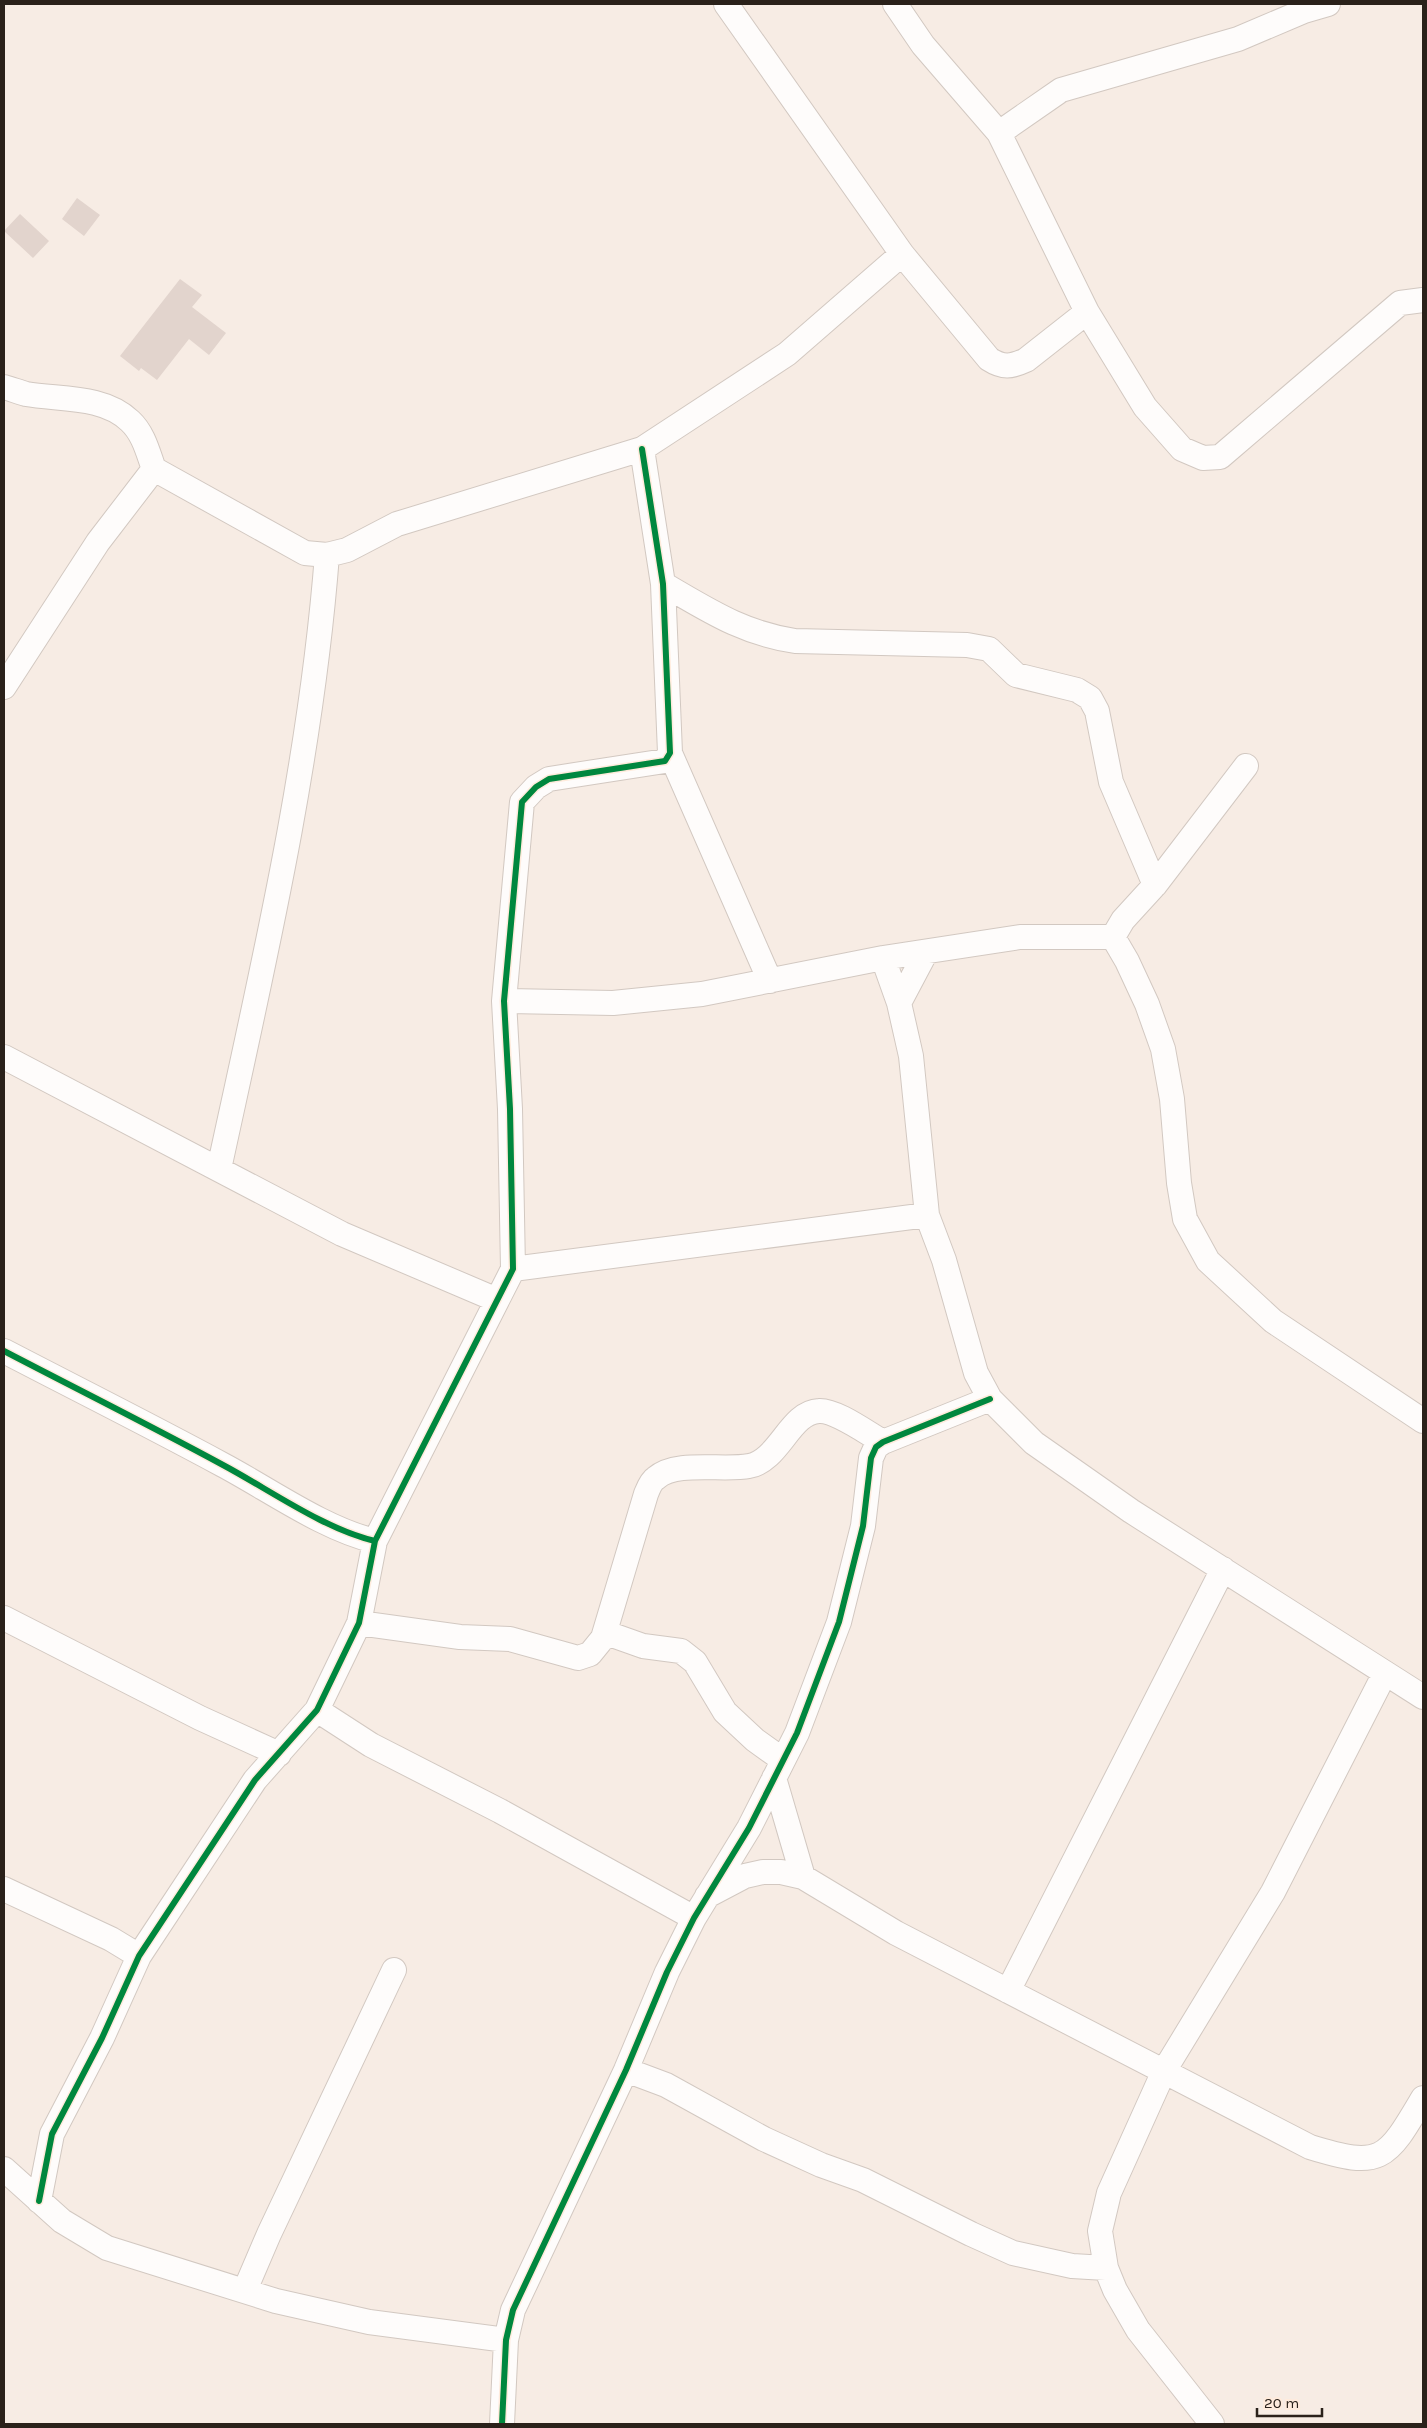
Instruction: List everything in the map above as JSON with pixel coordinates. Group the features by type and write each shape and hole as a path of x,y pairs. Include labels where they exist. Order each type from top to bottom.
{"street":[{"path":"726,4 902,254 988,359 1001,367 1014,366 1026,360 1087,312"},
{"path":"895,4 923,45 999,133 1087,312 1146,407 1182,449 1203,458 1220,457 1400,303 1423,300"},
{"path":"999,133 1061,90 1238,39 1304,11 1328,4"},
{"path":"4,387 25,394 84,401 106,407 130,420 144,439 154,470 305,552 327,555 347,550 397,524 642,449 758,375 787,354 902,254"},
{"path":"642,449 663,584 670,753 770,981"},
{"path":"4,686 98,542 154,470"},
{"path":"218,1169 265,959 302,760 320,641 327,555"},
{"path":"663,584 727,622 766,637 795,641 967,645 989,649 1016,675 1078,690 1090,698 1097,711 1111,782 1155,885"},
{"path":"40,2200 52,2134 102,2038 139,1956 250,1786 316,1710 359,1623 376,1541 513,1269 510,1109 504,1001 522,802 536,787 550,779 665,761 670,753"},
{"path":"1113,938 1123,920 1155,885 1246,766"},
{"path":"504,1001 613,1003 702,994 882,958 1020,937 1052,935 1113,938"},
{"path":"1113,938 1127,960 1143,995 1163,1049 1172,1099 1179,1183 1185,1219 1208,1261 1273,1321 1423,1421"},
{"path":"899,1003 926,952"},
{"path":"882,958 899,1003 911,1056 927,1215 944,1260 976,1373 990,1399 1034,1443 1131,1511 1423,1697"},
{"path":"4,1058 342,1234 497,1300"},
{"path":"513,1269 927,1215"},
{"path":"4,1351 223,1465 335,1526 358,1537 376,1541"},
{"path":"502,2424 506,2340 513,2310 626,2070 667,1972 694,1918 749,1828 797,1732 839,1622 863,1526 871,1458 876,1447 883,1442 990,1399"},
{"path":"359,1623 460,1637 510,1639 578,1658 590,1654 603,1638 646,1494 655,1478 672,1470 750,1466 765,1459 804,1415 818,1410 829,1412 883,1442"},
{"path":"1008,1991 1223,1569"},
{"path":"4,1618 200,1718 279,1754"},
{"path":"603,1638 612,1635 643,1646 681,1651 695,1662 725,1712 755,1740 779,1769 803,1877"},
{"path":"1212,2424 1138,2330 1115,2290 1106,2268 1100,2231 1109,2193 1164,2071 1273,1892 1385,1673"},
{"path":"316,1710 371,1745 500,1810 694,1918"},
{"path":"708,1896 746,1876 763,1872 781,1872 803,1877 896,1933 1310,2147 1342,2157 1362,2159 1378,2156 1390,2149 1423,2098"},
{"path":"4,1889 111,1939 139,1956"},
{"path":"245,2290 269,2234 394,1970"},
{"path":"626,2070 666,2085 764,2139 821,2166 863,2180 1013,2253 1062,2264 1106,2268"},
{"path":"4,2169 62,2221 107,2248 276,2300 369,2322 506,2340"}],"building":[{"path":"77,198 100,215 84,236 62,219"},
{"path":"20,214 49,241 33,258 4,231"},
{"path":"180,279 202,295 192,307 226,333 209,355 189,339 157,380 141,368 139,371 120,356"}],"cycle path":[{"path":"375,1541 513,1269 510,1109 504,1001 522,802 536,787 549,779 665,761 670,753 663,584 642,449"},
{"path":"4,1351 196,1450 336,1528 375,1541 359,1623 317,1710 255,1780 139,1956 102,2038 52,2134 39,2201"},
{"path":"502,2424 506,2340 513,2310 626,2070 667,1972 694,1918 749,1828 797,1733 839,1622 863,1526 871,1458 876,1447 883,1442 990,1399"}]}
